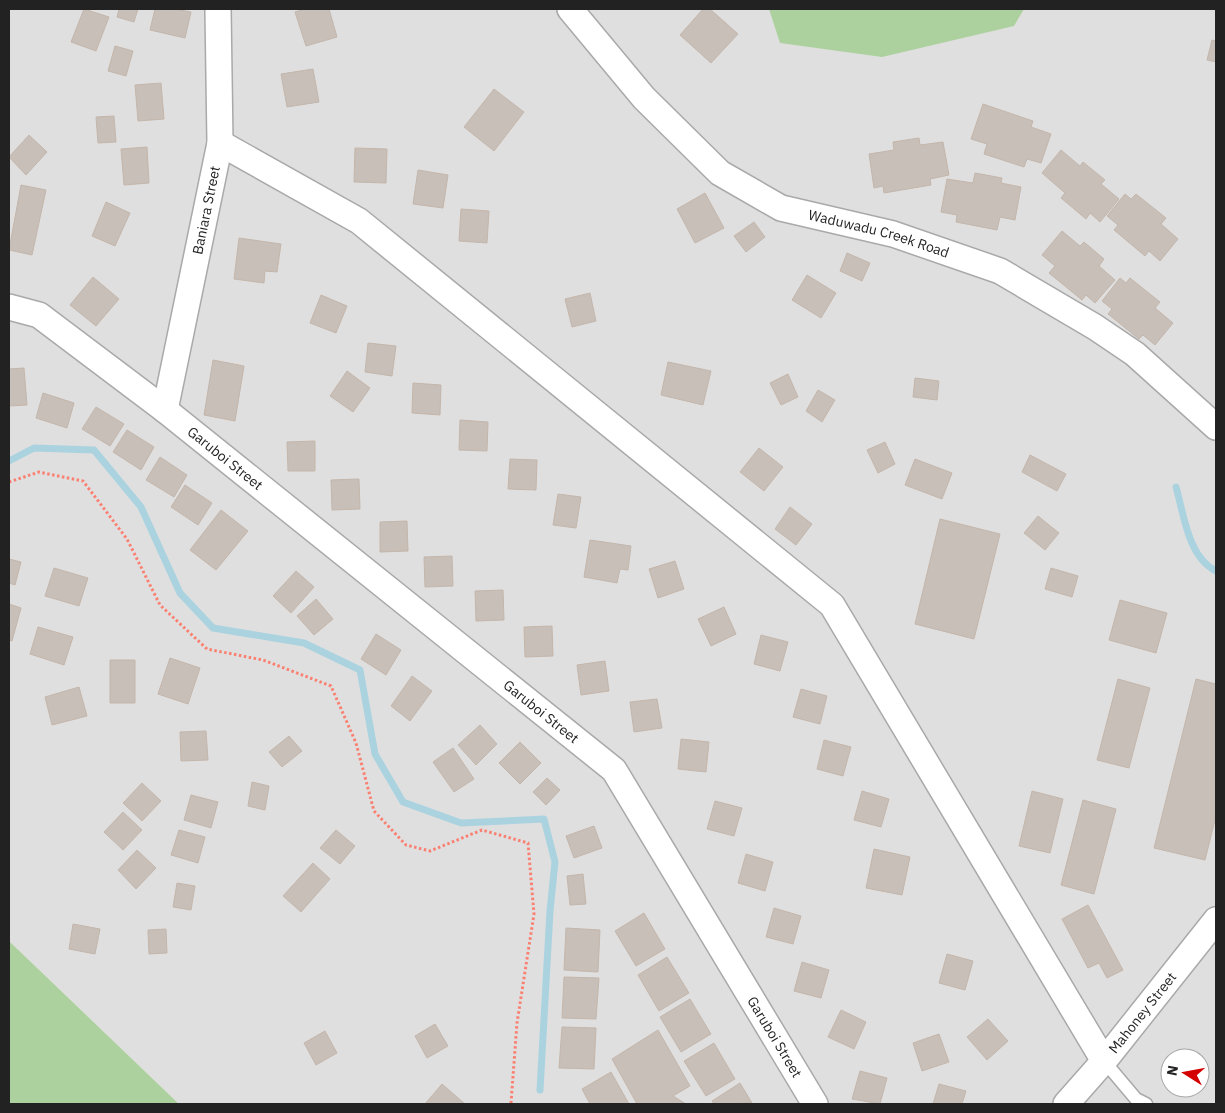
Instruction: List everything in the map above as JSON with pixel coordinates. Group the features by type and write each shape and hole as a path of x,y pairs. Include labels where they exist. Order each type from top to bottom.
{"street":[{"name":"Baniara Street","path":"166,410 220,143 218,9"},
{"name":"Waduwadu Creek Road","path":"570,9 644,98 720,173 781,208 893,234 1000,271 1096,327 1135,354 1216,427"},
{"path":"220,143 359,221 832,605 1104,1061"},
{"path":"9,307 39,315"},
{"name":"Garuboi Street","path":"39,315 166,410 614,770 814,1104"},
{"name":"Mahoney Street","path":"1066,1104 1104,1061 1216,920"}],"lane":[{"path":"9,303 39,315"},
{"path":"1104,1061 1136,1099 1146,1104"}],"path":[{"path":"9,482 39,472 83,481 127,539 160,605 207,649 263,660 331,686 356,743 374,812 406,845 430,851 482,830 528,843 534,914 517,1023 511,1103 514,1104"}],"shaded area":[{"path":"9,9 1216,9 1216,1104 179,1104 9,941"}],"green space":[{"path":"769,9 1024,9 1014,26 882,57 780,43"},
{"path":"9,941 179,1104 9,1104"}],"building":[{"path":"84,9 109,17 96,51 71,42"},
{"path":"119,9 138,9 134,22 117,17"},
{"path":"155,9 175,9 191,12 185,38 150,30"},
{"path":"305,9 329,9 337,37 306,46 295,12"},
{"path":"703,9 710,9 738,34 711,63 680,35"},
{"path":"1212,40 1216,41 1216,62 1207,60"},
{"path":"115,46 133,51 126,76 108,71"},
{"path":"313,69 319,102 287,107 281,74"},
{"path":"161,83 164,119 138,121 135,85"},
{"path":"494,89 524,112 494,151 464,127"},
{"path":"983,104 1033,121 1031,127 1051,134 1041,163 1027,159 1024,167 984,154 987,144 971,139"},
{"path":"114,116 116,142 98,143 96,117"},
{"path":"29,135 47,152 26,175 9,157"},
{"path":"919,138 920,145 943,142 949,175 930,179 931,185 884,193 883,186 874,188 869,154 894,150 893,142"},
{"path":"147,147 149,183 124,185 121,149"},
{"path":"355,148 387,149 386,183 354,182"},
{"path":"1061,150 1080,166 1083,162 1105,180 1101,184 1119,199 1100,222 1090,213 1086,219 1061,198 1065,193 1042,173"},
{"path":"418,170 448,175 443,208 413,204"},
{"path":"975,173 1002,178 1001,183 1021,187 1015,220 1000,217 997,230 956,222 957,215 941,212 947,179 973,183"},
{"path":"21,185 46,190 32,255 9,250"},
{"path":"705,193 724,228 695,243 677,209"},
{"path":"1125,194 1131,199 1136,194 1166,218 1161,224 1178,239 1160,261 1149,251 1145,256 1114,230 1118,225 1107,216"},
{"path":"106,202 130,213 115,246 92,236"},
{"path":"461,209 489,211 487,243 459,241"},
{"path":"754,222 765,237 746,252 734,236"},
{"path":"1062,231 1080,246 1084,242 1104,259 1099,266 1115,280 1095,303 1086,295 1082,300 1049,273 1055,266 1042,255"},
{"path":"239,238 281,244 277,272 265,271 264,283 234,279"},
{"path":"847,253 870,263 862,281 840,271"},
{"path":"807,275 836,293 821,318 792,300"},
{"path":"93,277 119,299 96,326 70,305"},
{"path":"1120,278 1126,283 1130,278 1160,302 1155,308 1173,323 1155,345 1143,335 1139,339 1108,314 1112,309 1102,301"},
{"path":"590,293 596,321 572,327 565,299"},
{"path":"321,295 347,306 336,333 310,323"},
{"path":"368,343 396,346 392,376 365,372"},
{"path":"213,360 244,366 235,421 204,415"},
{"path":"668,362 711,371 703,405 661,395"},
{"path":"24,368 27,405 9,406 9,369"},
{"path":"347,371 370,388 353,412 330,396"},
{"path":"788,374 798,397 781,405 770,383"},
{"path":"915,378 939,381 937,400 913,397"},
{"path":"413,383 441,385 440,415 412,413"},
{"path":"818,390 835,400 822,422 806,411"},
{"path":"43,393 74,403 67,428 36,418"},
{"path":"96,407 124,424 110,446 82,429"},
{"path":"460,420 488,422 487,451 459,450"},
{"path":"127,430 154,447 141,470 113,452"},
{"path":"315,441 315,471 288,471 287,442"},
{"path":"885,442 895,464 878,473 867,450"},
{"path":"759,448 783,467 764,491 740,472"},
{"path":"1030,455 1066,474 1057,491 1022,472"},
{"path":"160,457 187,475 174,497 146,480"},
{"path":"510,459 537,460 536,490 508,489"},
{"path":"915,459 952,473 942,499 905,485"},
{"path":"359,479 360,509 332,510 331,480"},
{"path":"185,485 212,503 198,525 171,507"},
{"path":"558,494 581,497 576,528 553,525"},
{"path":"790,507 812,524 796,545 775,529"},
{"path":"221,510 248,531 216,570 190,550"},
{"path":"1038,516 1059,533 1045,550 1024,533"},
{"path":"940,519 1000,534 974,639 915,624"},
{"path":"407,521 408,551 380,552 380,522"},
{"path":"590,540 631,546 628,570 620,569 617,583 584,577"},
{"path":"452,556 453,586 425,587 424,557"},
{"path":"9,559 21,562 15,585 9,583"},
{"path":"675,561 684,589 658,598 649,569"},
{"path":"54,568 88,578 79,606 45,596"},
{"path":"1051,568 1078,576 1072,597 1045,589"},
{"path":"296,571 314,587 291,613 273,596"},
{"path":"503,590 504,620 476,621 475,591"},
{"path":"316,599 333,619 314,635 297,616"},
{"path":"1120,600 1167,613 1156,653 1109,640"},
{"path":"9,604 21,608 12,641 9,640"},
{"path":"724,607 736,634 711,646 698,619"},
{"path":"552,626 553,656 525,657 524,627"},
{"path":"38,627 73,637 64,665 30,654"},
{"path":"376,634 401,650 386,675 361,659"},
{"path":"761,635 788,642 780,671 754,664"},
{"path":"170,658 200,668 188,704 158,694"},
{"path":"110,660 135,660 135,703 110,703"},
{"path":"605,661 609,691 581,695 577,665"},
{"path":"412,676 432,691 410,721 391,706"},
{"path":"1118,679 1150,688 1129,768 1097,760"},
{"path":"1196,679 1216,684 1216,816 1205,860 1154,848"},
{"path":"79,687 87,716 52,725 45,697"},
{"path":"801,689 827,696 820,724 793,717"},
{"path":"657,699 662,728 634,732 630,702"},
{"path":"480,725 497,744 476,765 458,745"},
{"path":"206,731 208,760 181,761 180,732"},
{"path":"289,736 302,751 282,767 269,752"},
{"path":"681,739 709,742 706,772 678,769"},
{"path":"824,740 851,747 843,776 817,769"},
{"path":"520,742 541,763 520,784 499,763"},
{"path":"453,748 474,779 454,792 433,762"},
{"path":"547,778 560,790 546,805 533,792"},
{"path":"252,782 269,786 265,810 248,806"},
{"path":"142,783 161,801 142,821 123,803"},
{"path":"862,791 889,799 881,827 854,820"},
{"path":"1032,791 1063,799 1050,853 1019,846"},
{"path":"191,795 218,802 211,828 184,820"},
{"path":"1083,800 1116,809 1094,894 1061,885"},
{"path":"715,801 742,808 734,836 707,829"},
{"path":"123,812 142,830 123,850 104,832"},
{"path":"594,826 602,848 574,858 566,836"},
{"path":"179,830 205,837 198,863 171,855"},
{"path":"336,830 355,846 340,864 320,848"},
{"path":"874,849 910,857 902,895 866,888"},
{"path":"137,850 156,868 136,889 118,870"},
{"path":"746,854 773,862 765,891 738,883"},
{"path":"313,863 330,879 301,912 283,896"},
{"path":"583,874 586,904 570,905 567,876"},
{"path":"177,883 195,886 191,910 173,907"},
{"path":"1088,905 1123,970 1107,978 1099,963 1088,968 1062,919"},
{"path":"774,908 801,916 793,944 766,937"},
{"path":"644,913 665,949 636,966 615,931"},
{"path":"73,924 100,929 95,954 69,949"},
{"path":"566,928 600,930 598,972 564,970"},
{"path":"166,929 167,953 149,954 148,930"},
{"path":"947,954 973,961 965,990 939,983"},
{"path":"667,957 689,993 659,1011 638,975"},
{"path":"802,962 829,970 821,998 794,991"},
{"path":"564,977 599,978 596,1019 562,1018"},
{"path":"690,999 711,1034 681,1052 660,1017"},
{"path":"841,1010 866,1022 854,1049 828,1037"},
{"path":"988,1019 1008,1041 987,1060 967,1037"},
{"path":"435,1024 448,1046 427,1058 415,1036"},
{"path":"562,1027 596,1028 594,1069 559,1068"},
{"path":"658,1030 690,1086 673,1096 686,1104 637,1104 612,1059"},
{"path":"325,1031 337,1053 316,1065 304,1043"},
{"path":"939,1034 949,1062 922,1071 913,1043"},
{"path":"714,1043 735,1079 706,1096 684,1061"},
{"path":"860,1071 887,1078 880,1104 852,1099"},
{"path":"611,1072 629,1104 590,1104 582,1089"},
{"path":"740,1083 752,1103 714,1104 712,1101"},
{"path":"442,1084 465,1104 425,1104"},
{"path":"939,1084 966,1091 962,1104 933,1104"}],"waterway":[{"path":"9,461 34,448 94,450 141,507 180,593 213,628 304,643 360,670 375,754 403,802 461,823 544,819 555,862 550,911 540,1090"},
{"path":"1176,487 1193,546 1207,565 1216,571"}]}
